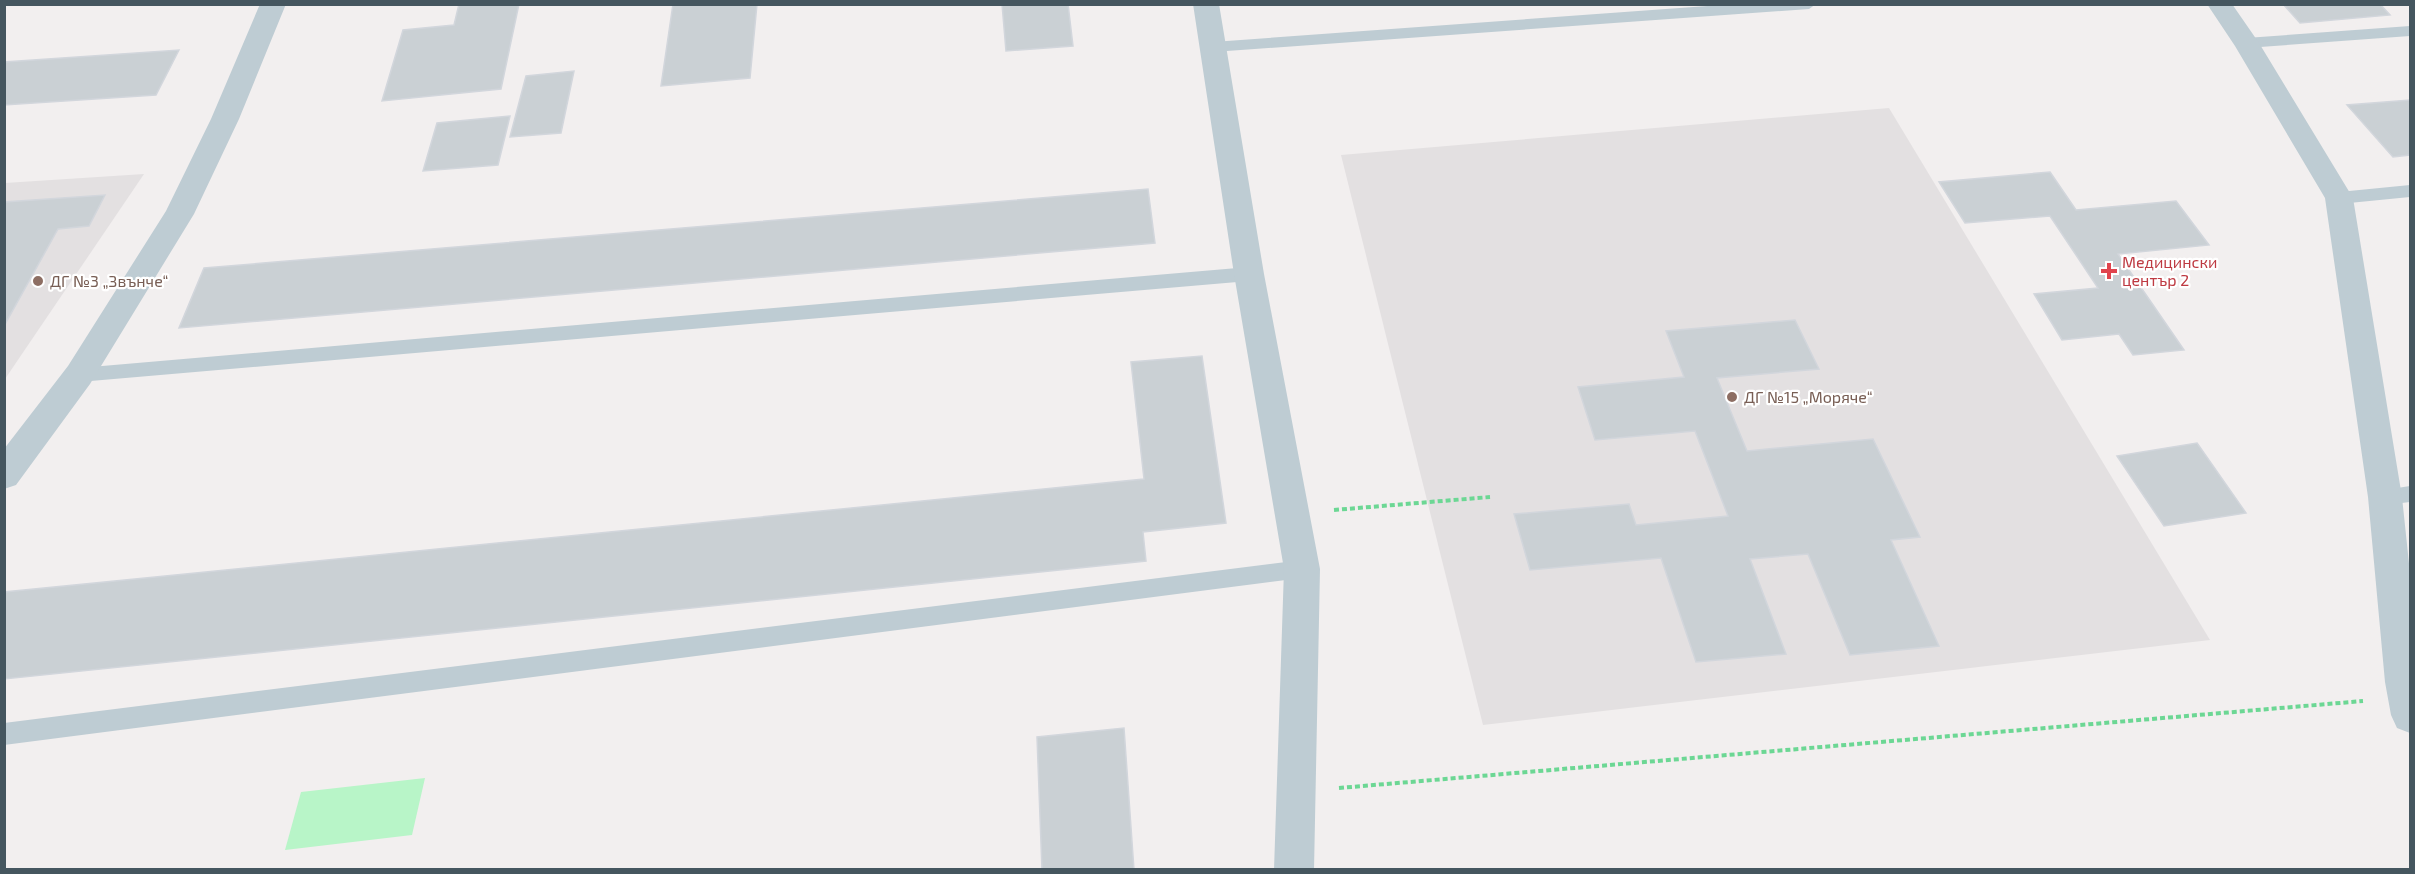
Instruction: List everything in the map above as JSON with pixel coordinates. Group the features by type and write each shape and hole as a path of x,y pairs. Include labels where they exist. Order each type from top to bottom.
{"street":[{"path":"4,475 79,375 179,214 225,119 273,4"},
{"path":"1206,4 1249,274 1302,569 1294,870"},
{"path":"2219,4 2246,43 2339,198 2398,496 2408,707"}],"lane":[{"path":"1213,47 1809,4"},
{"path":"2246,43 2410,31"},
{"path":"2339,198 2410,191"},
{"path":"79,375 1249,274"},
{"path":"4,734 1302,569"}],"path":[{"path":"1291,513 1490,497"},
{"path":"1296,791 2408,707"}],"shaded area":[{"name":"ДГ №15 „Моряче“","path":"1889,108 2210,640 1483,725 1341,155"},
{"name":"ДГ №3 „Звънче“","path":"144,174 5,379 5,183"}],"green space":[{"path":"425,778 412,835 285,850 301,792"}],"building":[{"path":"459,4 519,4 501,89 382,101 403,30 454,25"},
{"path":"673,4 757,4 750,78 661,86"},
{"path":"1002,4 1068,4 1073,46 1006,51"},
{"path":"2283,4 2380,4 2390,15 2300,23"},
{"path":"179,50 156,95 4,105 4,62"},
{"path":"574,71 561,133 510,137 526,76"},
{"path":"2410,100 2410,155 2393,157 2347,105"},
{"path":"510,116 498,165 423,171 437,123"},
{"name":"Медицински център 2","path":"2050,172 2076,210 2176,201 2209,245 2118,254 2184,350 2133,355 2119,334 2062,340 2034,294 2098,288 2050,216 1965,223 1939,182"},
{"path":"1148,189 1155,243 179,328 204,268"},
{"path":"105,195 89,226 58,229 4,326 4,202"},
{"path":"1795,320 1819,369 1717,378 1747,451 1873,439 1920,537 1891,540 1939,646 1850,655 1808,554 1750,559 1786,654 1696,662 1661,558 1530,570 1514,514 1629,504 1636,525 1728,516 1695,431 1595,440 1578,387 1684,377 1666,331"},
{"path":"1202,356 1226,523 1143,532 1146,561 4,679 4,592 1144,479 1131,362"},
{"path":"2197,443 2246,513 2164,526 2117,456"},
{"path":"1124,728 1134,870 1042,870 1037,737"}],"place":[{"name":"Медицински център 2","path":"2109,271"},
{"name":"ДГ №3 „Звънче“","path":"38,281"},
{"name":"ДГ №15 „Моряче“","path":"1732,397"}]}
